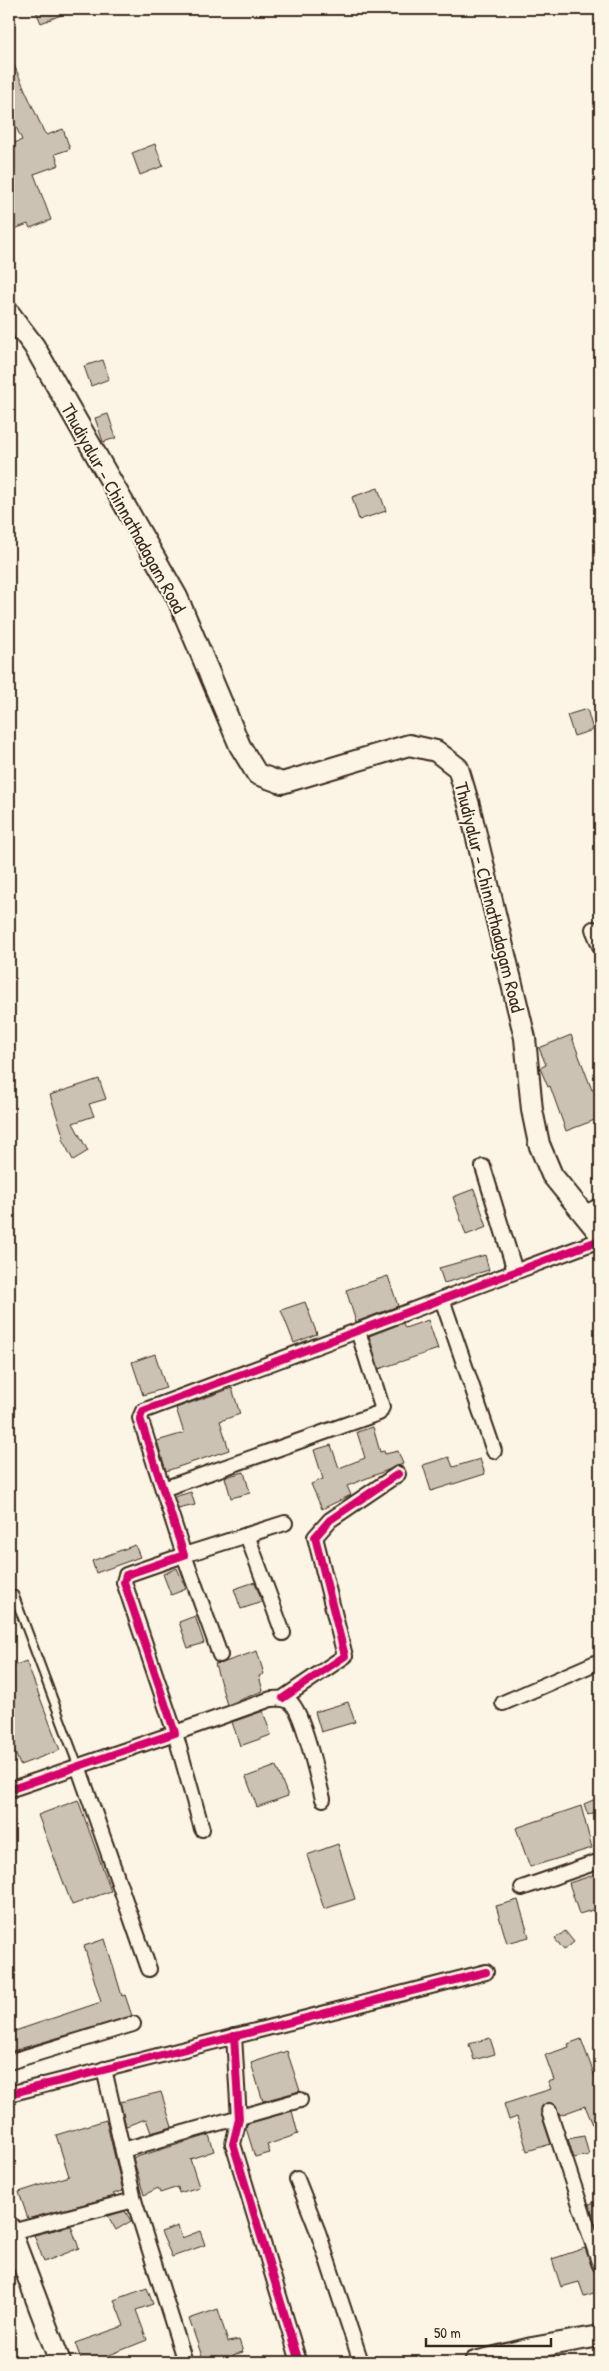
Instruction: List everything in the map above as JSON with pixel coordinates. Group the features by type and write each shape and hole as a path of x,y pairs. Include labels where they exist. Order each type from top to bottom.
{"main road":[{"name":"Thudiyalur - Chinnathadagam Road","path":"9,313 34,346 177,597 240,746 257,774 282,782 409,745 436,751 458,768 469,805 525,1038 532,1110 539,1144 552,1175 592,1210 600,1234"},
{"path":"10,2230 60,2362"},
{"path":"475,2362 532,2348 600,2336"}],"street":[{"path":"593,930 600,946"},
{"path":"483,1167 515,1272"},
{"path":"220,1655 184,1555 140,1418 142,1411 358,1332 442,1298 600,1240"},
{"path":"442,1298 494,1451"},
{"path":"163,1489 379,1413 382,1407 358,1332"},
{"path":"9,1790 175,1733 226,1713 271,1699 283,1698 345,1656 314,1538 330,1520 398,1474"},
{"path":"202,1829 175,1733 124,1578 126,1575 184,1555 285,1523"},
{"path":"247,1535 283,1633"},
{"path":"503,1703 600,1661"},
{"path":"283,1698 292,1703 301,1718 322,1799"},
{"path":"78,1766 149,1969"},
{"path":"522,1888 600,1860"},
{"path":"9,2094 486,1972"},
{"path":"9,2062 133,2024"},
{"path":"234,2036 239,2119 233,2144 299,2362"},
{"path":"104,2069 134,2200 185,2362"},
{"path":"123,2150 239,2119 300,2100"},
{"path":"549,2111 600,2265"},
{"path":"297,2178 361,2362"},
{"path":"10,2230 134,2200"}],"lane":[{"path":"14,1595 78,1766"}],"building":[{"path":"35,9 76,9 41,23"},
{"path":"9,54 44,132 47,135 63,129 70,149 55,154 59,165 34,174 51,220 30,228 28,224 9,231 9,145 22,140 9,112"},
{"path":"155,144 163,166 140,175 132,153"},
{"path":"103,360 109,379 91,386 84,366"},
{"path":"108,414 116,438 103,442 95,418"},
{"path":"378,488 386,511 359,520 352,497"},
{"path":"587,709 593,730 574,736 567,715"},
{"path":"571,1035 592,1090 596,1089 600,1100 600,1118 566,1131 550,1086 548,1087 540,1068 546,1065 539,1048"},
{"path":"99,1079 106,1099 89,1104 94,1116 73,1123 88,1151 73,1160 62,1139 64,1138 50,1095"},
{"path":"474,1189 487,1227 466,1235 453,1197"},
{"path":"485,1255 489,1270 444,1283 439,1268"},
{"path":"388,1276 398,1306 356,1322 346,1290"},
{"path":"305,1302 317,1334 294,1343 281,1310"},
{"path":"428,1320 438,1349 379,1369 369,1336 403,1323 405,1328"},
{"path":"155,1354 166,1388 143,1395 132,1362"},
{"path":"232,1388 240,1414 220,1421 229,1450 166,1471 157,1441 184,1433 176,1408"},
{"path":"373,1427 380,1452 384,1451 385,1454 398,1451 403,1464 347,1486 351,1495 322,1509 311,1484 323,1479 314,1450 331,1445 339,1468 365,1458 357,1432"},
{"path":"449,1457 453,1467 480,1459 485,1474 431,1491 423,1465"},
{"path":"244,1472 250,1493 231,1498 225,1477"},
{"path":"191,1492 195,1505 178,1509 174,1497"},
{"path":"135,1545 140,1557 96,1573 92,1561"},
{"path":"177,1568 186,1589 171,1595 163,1574"},
{"path":"255,1582 262,1602 241,1609 234,1589"},
{"path":"195,1616 204,1643 188,1648 179,1622"},
{"path":"257,1651 264,1674 259,1676 263,1691 227,1705 215,1664"},
{"path":"26,1661 60,1750 20,1765 9,1738 9,1668"},
{"path":"348,1702 355,1722 321,1732 315,1712"},
{"path":"263,1711 271,1735 240,1746 232,1722"},
{"path":"276,1766 288,1796 257,1807 246,1777"},
{"path":"600,1797 600,1810 588,1815 584,1804"},
{"path":"78,1800 111,1891 72,1905 38,1815"},
{"path":"581,1806 592,1848 530,1867 516,1828"},
{"path":"338,1844 355,1899 324,1909 307,1855"},
{"path":"600,1873 600,1908 579,1914 569,1883"},
{"path":"518,1900 529,1937 507,1943 496,1906"},
{"path":"565,1931 574,1942 564,1950 555,1939"},
{"path":"105,1939 122,1996 125,1995 132,2016 9,2052 9,2033 101,2002 84,1946"},
{"path":"490,2038 495,2054 474,2060 469,2044"},
{"path":"581,2039 596,2079 600,2078 600,2141 585,2106 560,2115 555,2105 547,2103 542,2106 541,2113 551,2144 527,2151 517,2117 509,2120 504,2104 551,2089 548,2082 554,2080 545,2055 569,2047 568,2044"},
{"path":"287,2051 300,2091 263,2101 251,2063"},
{"path":"161,2092 172,2127 151,2133 146,2119 126,2126 120,2102"},
{"path":"292,2111 298,2134 267,2145 270,2153 255,2157 246,2128 247,2124"},
{"path":"106,2120 123,2191 113,2194 115,2196 28,2219 19,2192 69,2176 56,2135"},
{"path":"209,2135 214,2151 190,2159 199,2187 179,2193 178,2187 160,2193 158,2188 144,2195 133,2158"},
{"path":"584,2136 589,2155 574,2158 568,2139"},
{"path":"600,2201 600,2238 589,2204"},
{"path":"125,2211 131,2221 116,2230 108,2216"},
{"path":"71,2226 79,2248 44,2262 34,2235"},
{"path":"178,2226 182,2238 200,2231 205,2245 172,2257 161,2232"},
{"path":"585,2248 592,2268 600,2274 600,2291 584,2296 579,2282 561,2287 552,2259"},
{"path":"147,2288 153,2304 136,2310 147,2340 92,2362 82,2362 75,2343 124,2326 114,2300"},
{"path":"218,2309 228,2342 239,2340 243,2352 233,2355 236,2362 204,2362 189,2319"}],"cycle path":[{"path":"9,1790 175,1733 124,1582 126,1575 184,1555 140,1418 143,1411 600,1240"},
{"path":"283,1698 345,1656 315,1537 330,1520 398,1474"},
{"path":"9,2094 486,1972"},
{"path":"234,2036 239,2119 233,2144 299,2362"}]}
